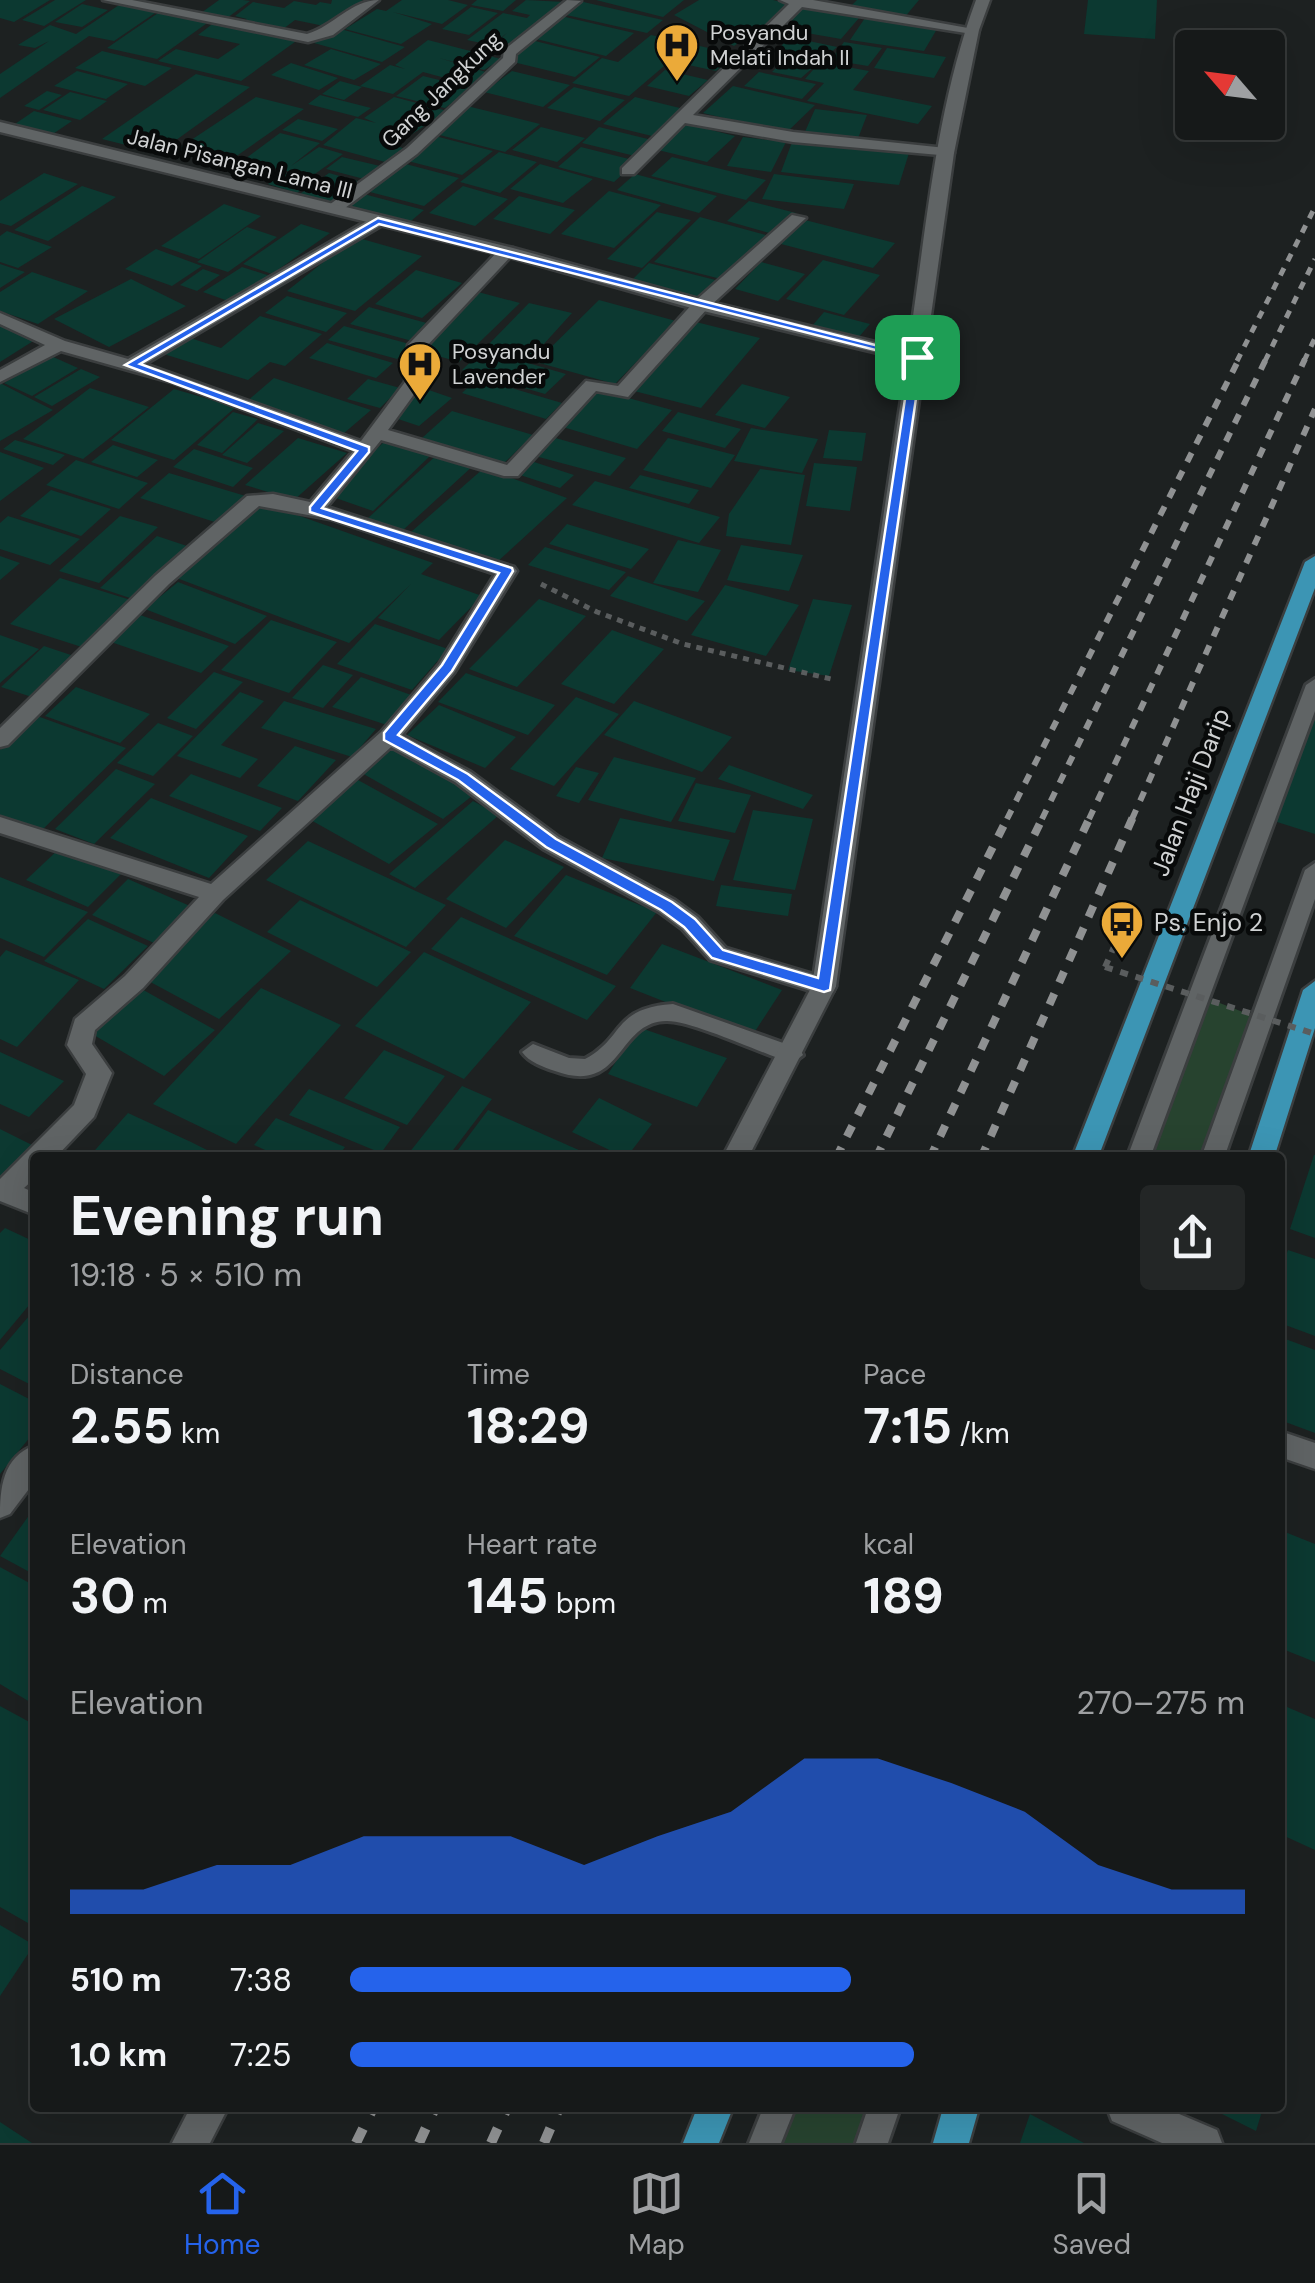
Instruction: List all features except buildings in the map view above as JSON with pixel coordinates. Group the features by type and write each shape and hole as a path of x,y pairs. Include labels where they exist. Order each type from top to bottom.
{"main road":[{"name":"Jalan Haji Darip","path":"1086,1152 1315,562"},
{"path":"1263,1152 1315,990"},
{"path":"701,2143 713,2112"},
{"path":"951,2143 961,2112"}],"street":[{"path":"110,0 308,38 328,32 372,0"},
{"name":"Gang Jangkung","path":"336,208 412,151 510,59 508,54 573,0"},
{"path":"738,1152 792,1055 824,986 946,153 972,30 983,0"},
{"path":"628,172 792,1 972,30"},
{"path":"682,118 793,137 946,153"},
{"name":"Jalan Pisangan Lama III","path":"0,128 336,208 702,305 917,357"},
{"path":"377,433 512,472 592,385 622,393 702,305 798,218"},
{"path":"130,365 378,221"},
{"path":"314,510 365,450 414,382 414,349 507,251"},
{"path":"0,318 60,345 177,378 365,450"},
{"path":"0,377 60,345"},
{"path":"0,740 10,714 248,503 267,498 314,510 507,571 447,668 389,736 215,894 134,982 84,1026 79,1045 99,1073 85,1110 44,1152"},
{"path":"389,736 463,777 551,843 667,906 690,923 718,954 824,986"},
{"path":"0,825 215,894"},
{"path":"30,1165 2,1191 30,1202"},
{"path":"1285,1446 1315,1456"},
{"path":"0,1504 30,1465"},
{"path":"190,2143 208,2112"},
{"path":"1134,2112 1204,2143"}],"lane":[{"path":"1140,1152 1315,685"},
{"path":"1214,1152 1315,870"},
{"path":"532,1052 570,1067 587,1067 603,1061 637,1016 653,1011 673,1012 792,1055"},
{"path":"765,2143 777,2112"},
{"path":"872,2143 883,2112"}],"path":[{"path":"507,571 596,611 769,669 868,684"},
{"path":"1122,928 1105,967 1315,1034"}],"green space":[{"path":"1199,995 1261,1019 1214,1152 1140,1152"},
{"path":"777,2112 883,2112 872,2143 765,2143"}],"railway":[{"path":"1237,361 1315,207"},
{"path":"1265,361 1315,259"},
{"path":"1304,361 1315,338"},
{"path":"1007,819 1239,359"},
{"path":"1042,819 1266,359"},
{"path":"1089,819 1305,359"},
{"path":"1132,819 1315,409"},
{"path":"839,1152 1008,817"},
{"path":"879,1152 1043,817"},
{"path":"933,1152 1090,817"},
{"path":"984,1152 1133,817"},
{"path":"356,2143 371,2112"},
{"path":"419,2143 433,2112"},
{"path":"491,2143 505,2112"},
{"path":"544,2143 557,2112"}],"place":[{"name":"Posyandu Melati Indah II","path":"677,83"},
{"name":"Posyandu Lavender","path":"420,402"},
{"name":"Ps. Enjo 2","path":"1122,960"}],"route":[{"path":"378,221 917,357 824,986 718,954 690,923 667,906 551,843 463,777 389,736 447,668 507,571 314,510 365,450 177,378 130,365 378,221"}]}
